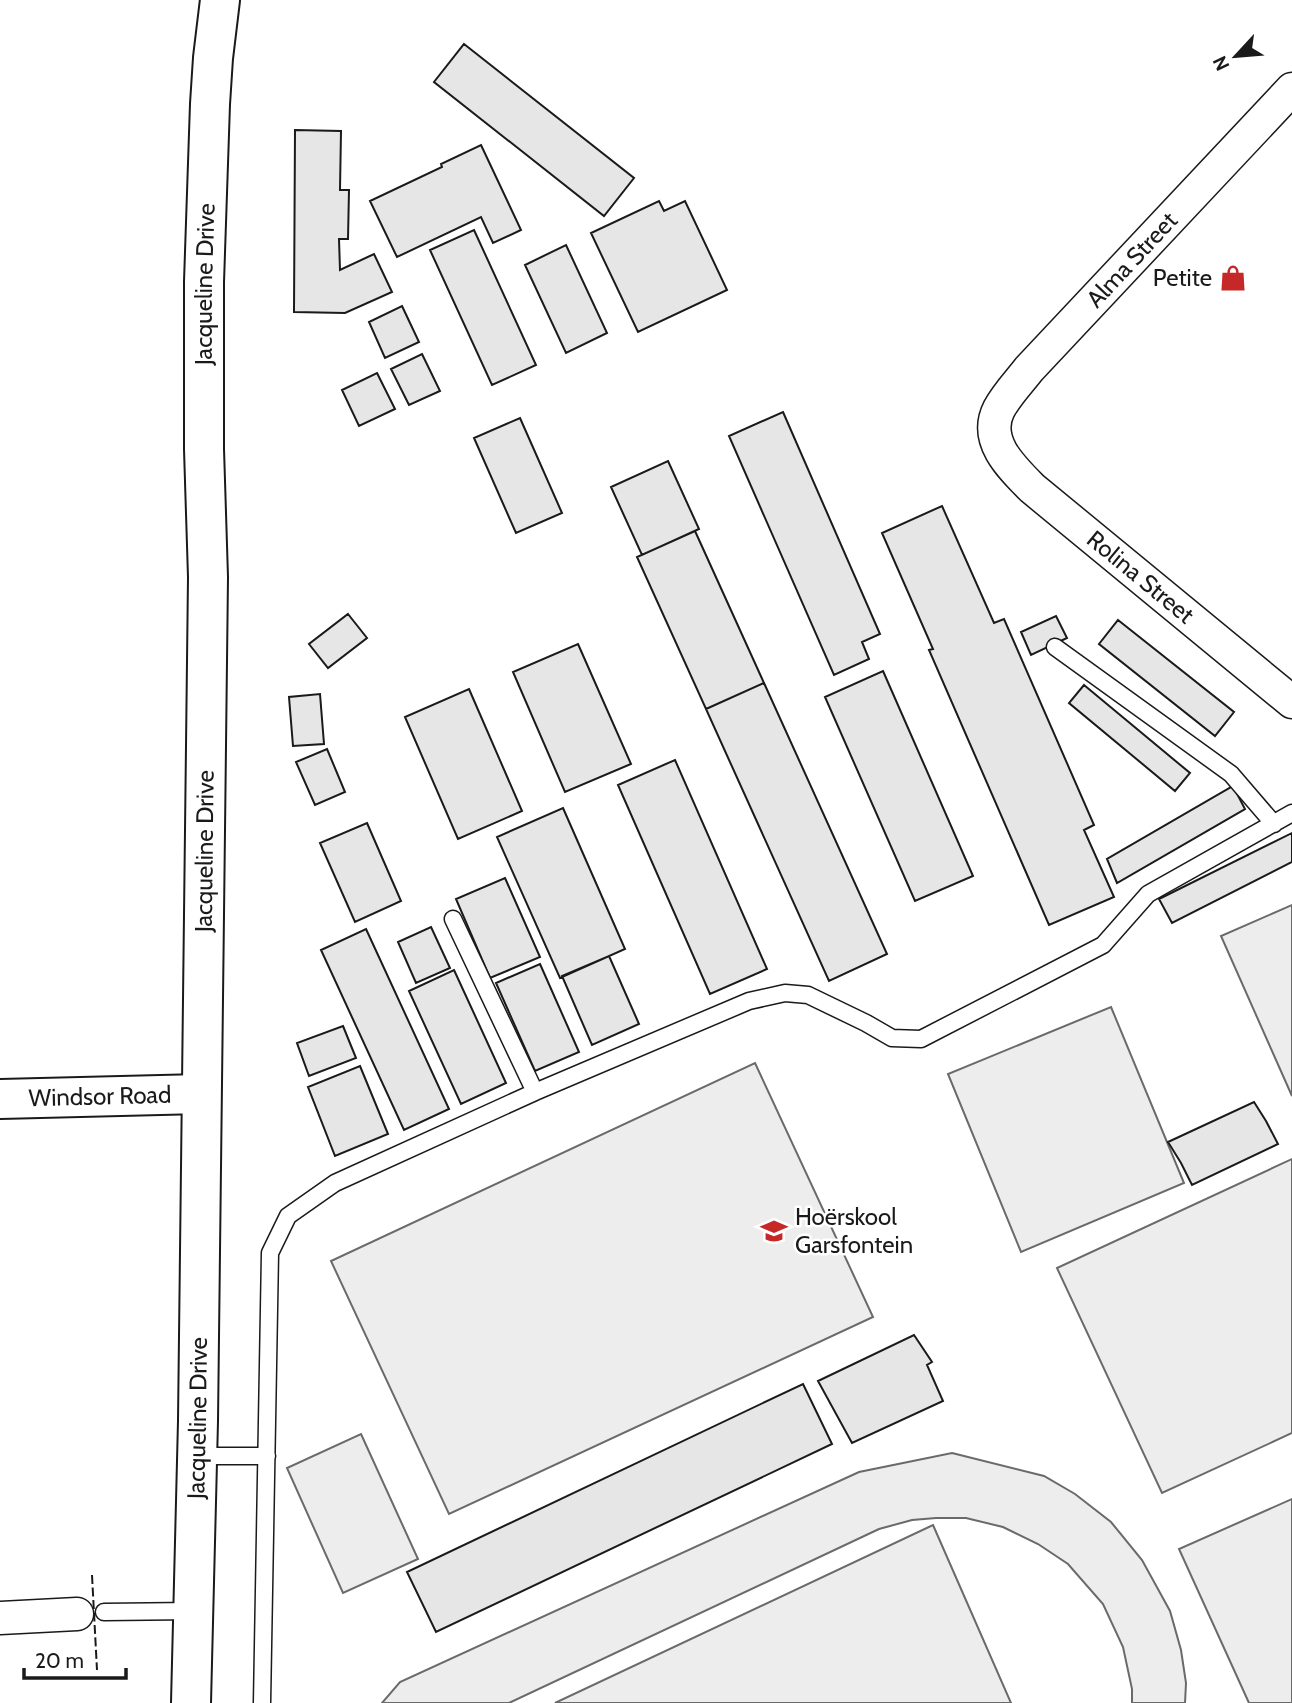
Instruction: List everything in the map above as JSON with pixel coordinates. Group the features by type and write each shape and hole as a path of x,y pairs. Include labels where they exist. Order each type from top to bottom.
{"street":[{"name":"Jacqueline Drive","path":"191,1703 197,1456 208,577 204,449 204,282 210,104 220,0"},
{"name":"Alma Street","path":"996,443 995,426 999,410 1029,369 1292,89"},
{"name":"Rolina Street","path":"996,443 1013,469 1032,488 1292,702"},
{"name":"Windsor Road","path":"0,1099 201,1094"},
{"path":"0,1618 91,1613"}],"lane":[{"path":"1055,647 1231,774 1275,824"},
{"path":"262,1703 270,1252 288,1216 335,1183 749,1001 785,993 807,995 892,1038 921,1039 1103,945 1148,894 1292,813"},
{"path":"453,919 535,1093"},
{"path":"197,1456 267,1456"},
{"path":"91,1613 193,1611"}],"shaded area":[{"path":"1292,905 1292,1096 1221,936"},
{"path":"1111,1007 1184,1183 1021,1252 948,1074"},
{"path":"755,1063 873,1317 449,1514 331,1261"},
{"path":"1292,1159 1292,1433 1162,1493 1057,1268"},
{"path":"361,1434 418,1559 343,1593 287,1468"},
{"path":"952,1453 1044,1476 1075,1494 1111,1522 1142,1560 1170,1611 1181,1650 1186,1683 1185,1703 1132,1703 1132,1689 1123,1647 1103,1604 1068,1564 1038,1544 1003,1527 966,1518 936,1518 912,1520 879,1529 509,1703 382,1703 400,1682 859,1472"},
{"path":"1292,1499 1292,1703 1249,1703 1179,1549"},
{"path":"933,1525 1011,1703 555,1703"}],"building":[{"path":"464,44 634,178 604,216 434,82"},
{"path":"295,130 341,131 340,190 349,190 348,239 339,239 340,270 374,254 392,292 345,313 294,312"},
{"path":"481,145 521,230 493,243 481,217 397,257 370,201"},
{"path":"659,201 664,211 685,201 727,290 638,332 591,233"},
{"path":"474,230 536,365 492,385 430,250"},
{"path":"566,245 607,333 566,353 525,265"},
{"path":"402,306 419,342 385,358 369,322"},
{"path":"422,354 440,391 409,405 391,369"},
{"path":"377,373 395,409 359,426 342,390"},
{"path":"783,412 880,634 862,642 869,659 834,675 729,436"},
{"path":"520,418 562,513 516,533 474,438"},
{"path":"668,461 699,529 642,555 611,487"},
{"path":"942,506 994,623 1004,619 1094,825 1084,830 1114,897 1049,925 929,650 933,649 882,533"},
{"path":"695,531 764,683 706,709 637,557"},
{"path":"348,614 367,638 328,668 309,644"},
{"path":"1056,616 1067,638 1031,655 1021,632"},
{"path":"1118,620 1234,712 1215,736 1099,644"},
{"path":"578,644 631,764 565,792 513,672"},
{"path":"883,671 973,876 915,901 825,697"},
{"path":"764,683 887,954 829,981 706,709"},
{"path":"1084,685 1190,773 1175,791 1069,703"},
{"path":"469,689 522,811 458,839 405,717"},
{"path":"320,694 324,744 293,746 289,697"},
{"path":"327,749 345,792 315,805 296,762"},
{"path":"675,760 767,969 710,994 618,785"},
{"path":"1233,786 1245,809 1117,883 1107,859"},
{"path":"563,808 625,949 560,978 497,837"},
{"path":"367,823 401,901 355,922 320,843"},
{"path":"1292,833 1292,862 1172,923 1159,899"},
{"path":"505,878 540,957 490,978 456,899"},
{"path":"431,927 450,968 416,983 398,942"},
{"path":"366,929 449,1109 404,1130 321,950"},
{"path":"609,956 639,1024 592,1045 562,976"},
{"path":"540,964 579,1052 535,1071 496,983"},
{"path":"454,970 506,1083 461,1104 409,991"},
{"path":"343,1026 356,1058 309,1076 297,1043"},
{"path":"360,1066 388,1134 335,1156 308,1087"},
{"path":"1254,1102 1278,1144 1192,1185 1168,1142"},
{"path":"914,1335 932,1362 927,1365 943,1401 852,1443 818,1381"},
{"path":"803,1384 832,1444 436,1632 407,1572"}],"fence":[{"path":"92,1575 97,1670"}],"place":[{"name":"Petite","path":"1233,278"},
{"name":"Hoërskool Garsfontein","path":"774,1231"}]}
